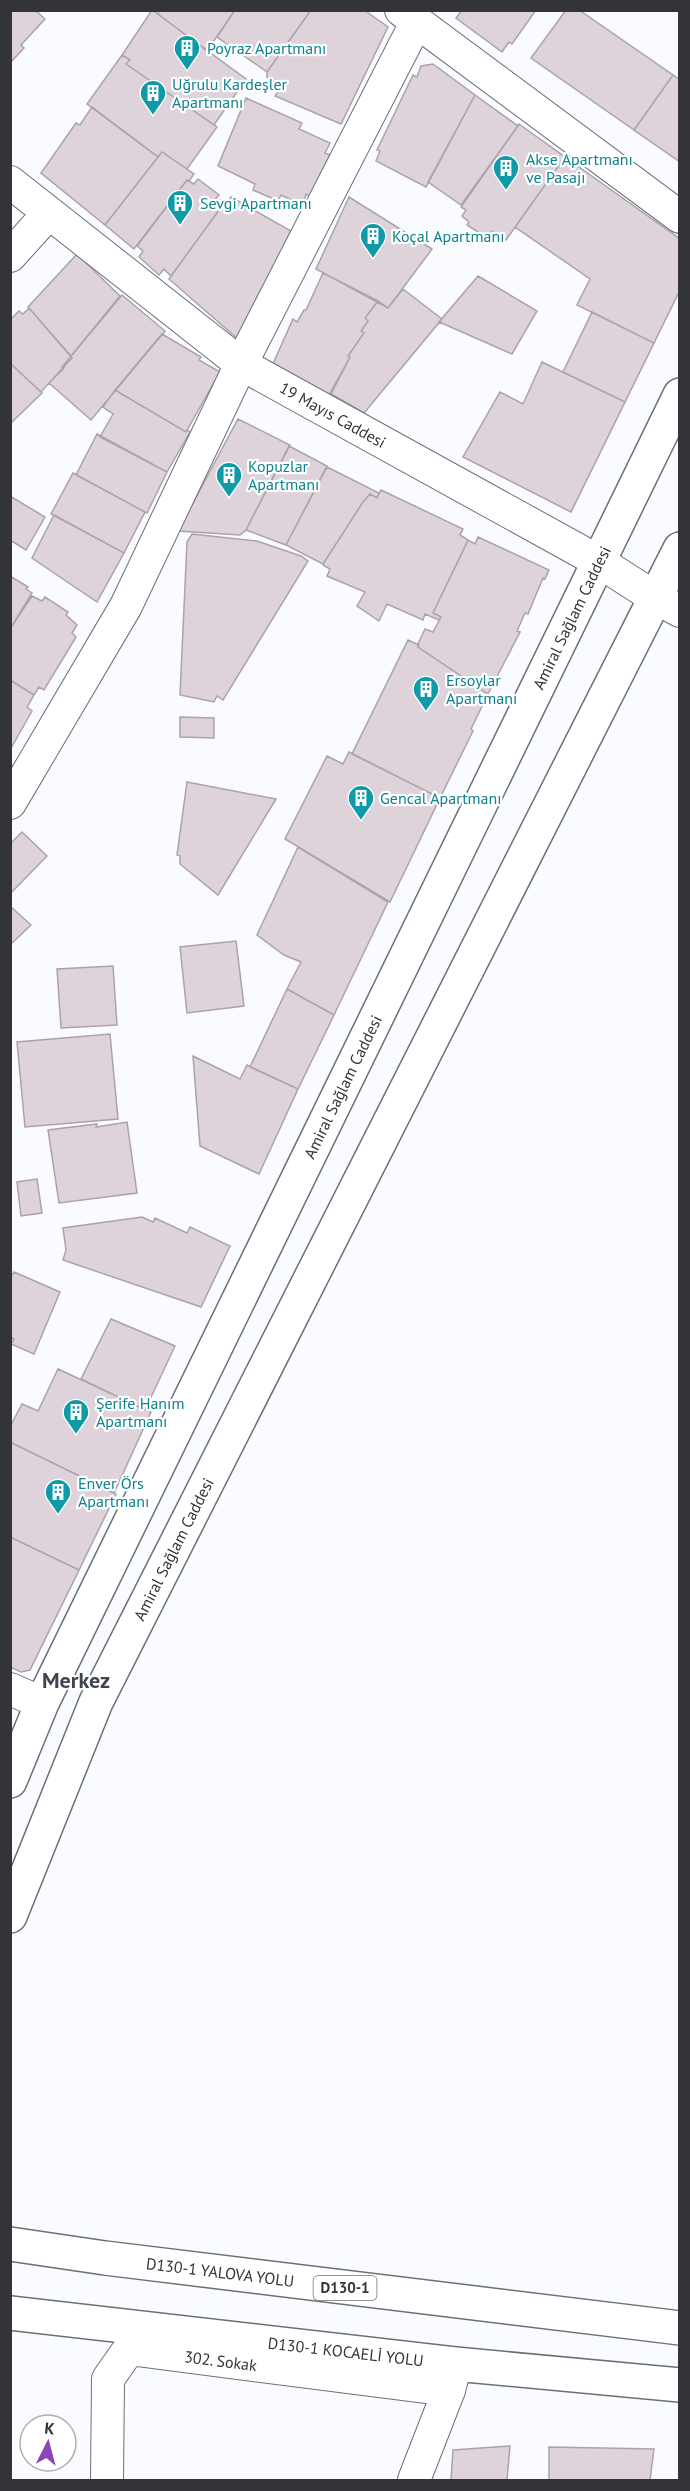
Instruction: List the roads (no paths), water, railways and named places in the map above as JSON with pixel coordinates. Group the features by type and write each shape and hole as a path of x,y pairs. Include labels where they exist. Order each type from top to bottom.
{"main road":[{"name":"Amiral Sağlam Caddesi","path":"10,1781 42,1703 680,395"},
{"name":"Amiral Sağlam Caddesi","path":"10,1916 96,1702 667,604 680,549"},
{"name":"D130-1 YALOVA YOLU","path":"10,2244 105,2258 680,2328"},
{"name":"D130-1 KOCAELİ YOLU","path":"10,2313 452,2377 680,2385"}],"street":[{"path":"12,800 126,606 409,17 680,217"},
{"name":"19 Mayıs Caddesi","path":"10,182 241,364 598,561 667,604"},
{"path":"10,256 48,214"},
{"path":"10,1689 42,1703"},
{"name":"302. Sokak","path":"107,2481 108,2379 129,2349 452,2377"},
{"path":"414,2481 452,2377"}],"place":[{"name":"Poyraz Apartmanı","path":"187,71"},
{"name":"Uğrulu Kardeşler Apartmanı","path":"153,116"},
{"name":"Akse Apartmanı ve Pasajı","path":"506,191"},
{"name":"Sevgi Apartmanı","path":"180,226"},
{"name":"Koçal Apartmanı","path":"373,259"},
{"name":"Kopuzlar Apartmanı","path":"229,498"},
{"name":"Ersoylar Apartmanı","path":"426,712"},
{"name":"Gencal Apartmanı","path":"361,821"},
{"name":"Şerife Hanım Apartmanı","path":"76,1435"},
{"name":"Enver Örs Apartmanı","path":"58,1515"}],"district":[{"name":"Merkez","path":"76,1680"}]}
